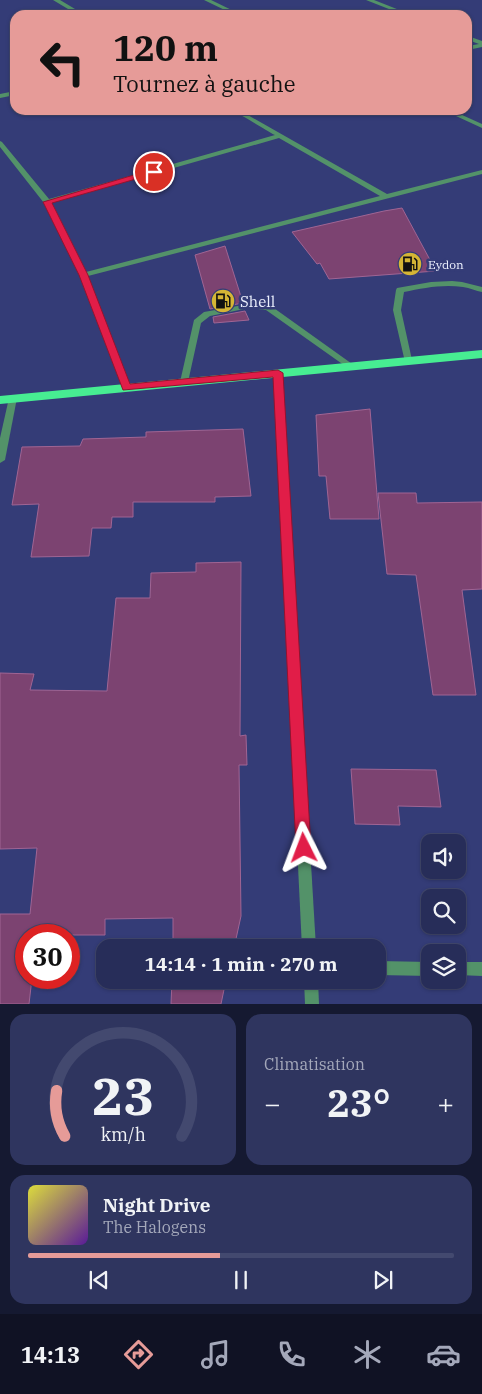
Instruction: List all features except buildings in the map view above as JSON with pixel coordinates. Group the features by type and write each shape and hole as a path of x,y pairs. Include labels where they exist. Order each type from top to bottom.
{"highway":[{"path":"6,399 482,354"}],"street":[{"path":"56,0 73,10"},
{"path":"207,0 228,10"},
{"path":"370,0 395,10"},
{"path":"244,115 385,196"},
{"path":"458,115 481,125"},
{"path":"47,202 280,136"},
{"path":"0,143 47,202 84,275 126,388"},
{"path":"84,275 482,172"},
{"path":"408,360 397,310 400,290 432,284 469,284 482,290"},
{"path":"184,382 197,322 207,314 248,306 268,308 351,366"},
{"path":"278,373 309,939"},
{"path":"0,460 6,399"},
{"path":"386,968 421,969"},
{"path":"466,969 482,969"},
{"path":"311,989 312,1004"}],"place":[{"name":"Eydon","path":"410,264"},
{"name":"Shell","path":"223,301"}],"route":[{"path":"154,172 47,202 84,275 126,388 278,373 304,848"}]}
